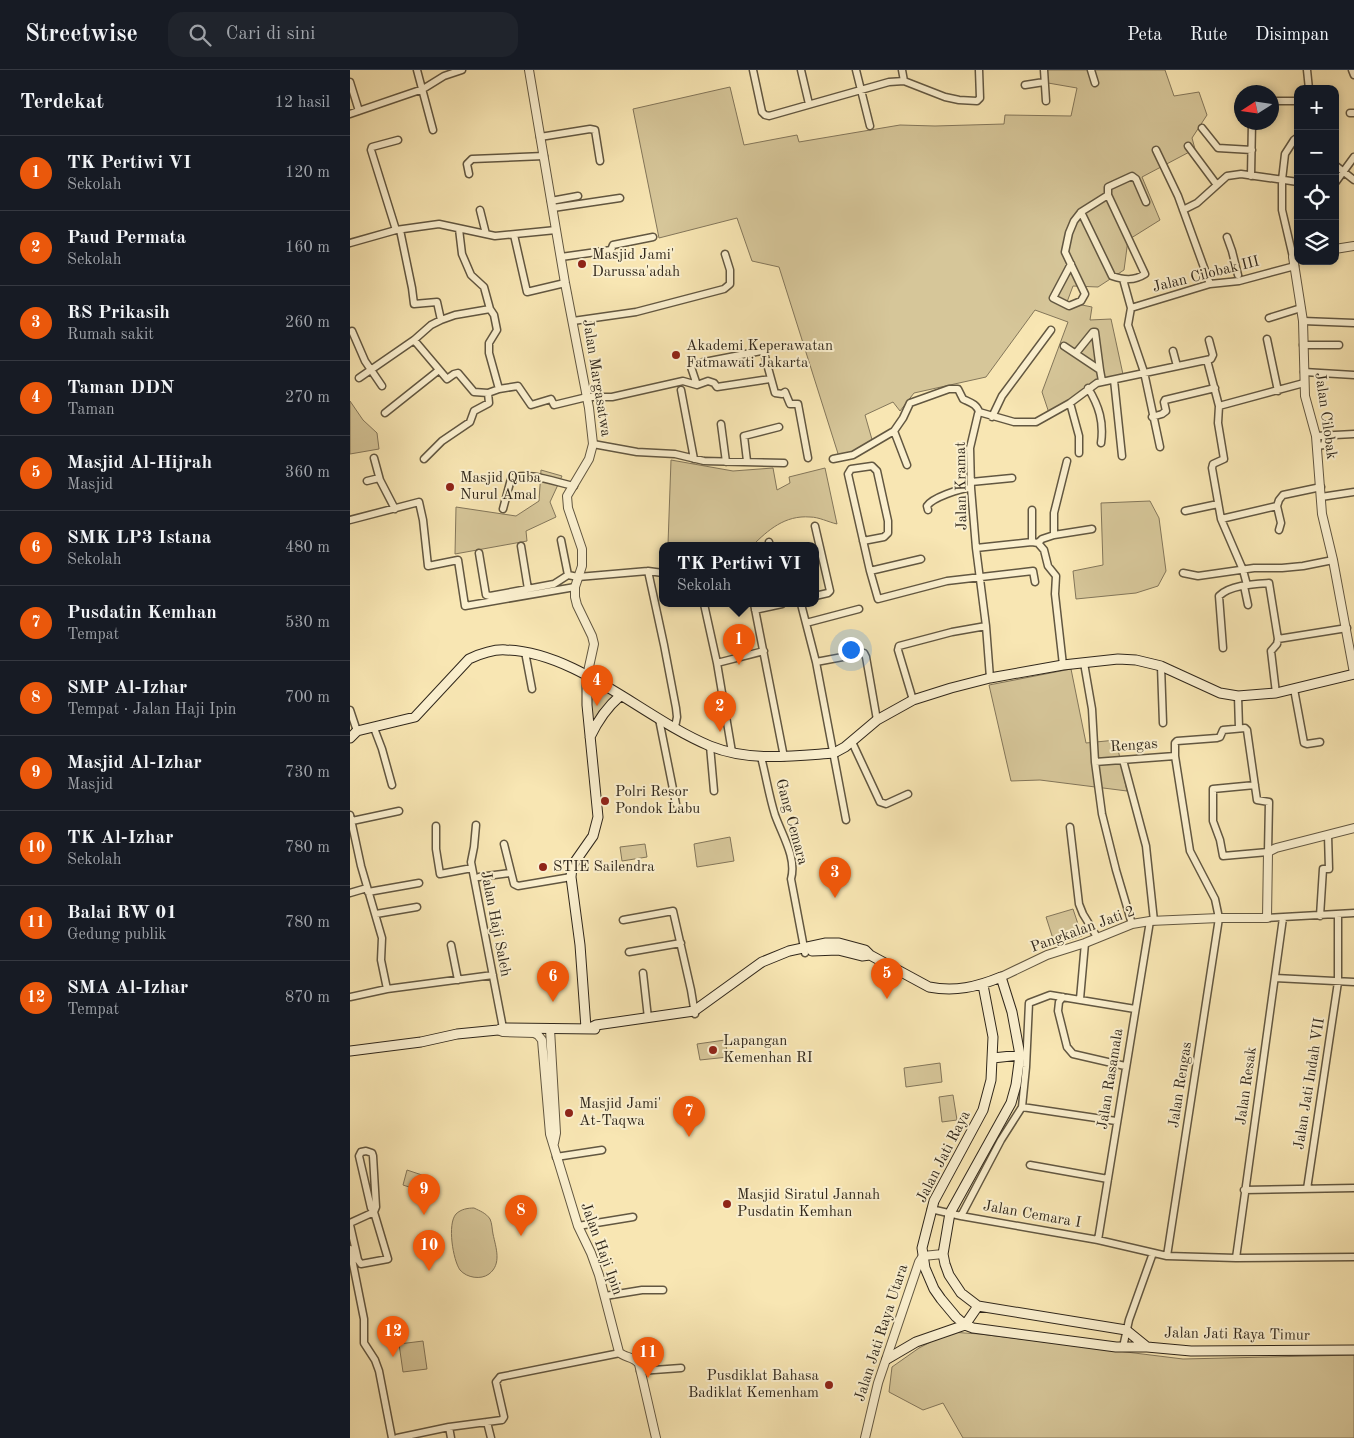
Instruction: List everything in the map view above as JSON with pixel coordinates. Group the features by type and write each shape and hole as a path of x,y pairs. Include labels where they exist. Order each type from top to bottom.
{"main road":[{"path":"354,734 415,717 469,659 479,654 504,649 525,652 572,667 659,719 710,746 732,749 761,757 782,750 833,750 852,742 863,730 877,720 913,700 990,678 1063,665 1130,659 1161,666 1220,693 1238,696 1276,693 1354,673"},
{"path":"587,676 587,705 598,817 592,836 572,866 571,877 580,945 597,1027"},
{"path":"590,739 600,717 609,705 620,696"},
{"path":"350,1051 500,1029 597,1027 695,1013 764,967 826,943 839,943 865,950 870,955 929,987 955,989 983,985 1001,978 1012,1012 1020,1055 1016,1085 1011,1103 950,1212 943,1254 947,1270 954,1284 969,1300 978,1306 964,1325 916,1342 887,1359"},
{"name":"Jalan Jati Raya","path":"964,1325 934,1289 922,1248 931,1208 983,1110 991,1080 993,1037 983,985"},
{"path":"993,1058 1020,1055"},
{"name":"Jalan Jati Raya Timur","path":"978,1306 1126,1330 1147,1346 1191,1351 1354,1350"},
{"path":"964,1325 973,1328 1124,1347 1147,1346"}],"street":[{"path":"417,70 434,130"},
{"path":"350,114 423,89 444,76 462,70"},
{"name":"Jalan Margasatwa","path":"529,70 587,397 593,444 588,459 567,496 568,508 582,549 582,566 575,587"},
{"path":"753,70 762,112 769,116 889,82 904,81 945,97 977,101 980,98 979,70"},
{"path":"801,70 809,104"},
{"path":"856,70 870,126"},
{"path":"902,70 904,81"},
{"path":"1044,70 1046,101"},
{"path":"1091,70 1095,83"},
{"path":"1307,70 1309,85"},
{"path":"1352,70 1354,75"},
{"path":"350,82 359,111"},
{"path":"1026,85 1044,82"},
{"path":"1279,101 1294,101"},
{"path":"1202,128 1218,148 1252,150"},
{"path":"540,137 590,129 595,130 600,161"},
{"path":"1251,176 1252,130"},
{"path":"398,140 372,147 371,150 398,230 414,304 437,302 441,320"},
{"name":"Jalan Cilobak","path":"1294,140 1285,154 1282,180 1282,210 1294,256"},
{"path":"1190,149 1217,185"},
{"path":"1156,150 1182,210 1210,284"},
{"path":"469,174 467,164 472,160 544,156"},
{"path":"1339,178 1354,157"},
{"path":"1339,168 1354,180"},
{"path":"1182,210 1197,203 1227,176 1241,174 1294,182"},
{"path":"1081,212 1112,276 1122,280 1140,277 1145,274 1108,195 1108,187 1132,176 1136,179 1146,202"},
{"path":"1071,264 1053,298 1069,306 1080,301 1086,294 1071,264 1065,252 1069,233 1074,221 1081,212 1108,195"},
{"path":"552,205 578,196"},
{"path":"552,205 620,198"},
{"path":"480,210 486,234"},
{"path":"350,243 398,230 440,224 495,236 556,230"},
{"path":"459,229 462,254 471,275 484,288 490,309 494,315 496,330 489,343 488,352 499,390"},
{"path":"514,235 527,292 566,283"},
{"path":"561,257 610,250 613,245 653,237"},
{"path":"1227,237 1238,278"},
{"path":"1339,248 1354,246"},
{"path":"573,321 636,312 724,289 730,284 730,270 724,254"},
{"name":"Jalan Cilobak III","path":"1131,308 1294,260"},
{"name":"Jalan Cilobak","path":"1296,265 1303,322 1304,383 1307,405 1316,436 1322,514 1347,628 1354,673"},
{"path":"1122,280 1131,308 1128,325 1144,372 1152,417 1160,446"},
{"path":"1269,318 1301,308"},
{"path":"358,378 370,368 414,340 430,325 455,315 490,309"},
{"path":"1303,322 1354,323"},
{"path":"992,417 1002,396 1051,330"},
{"path":"352,331 365,362 382,386"},
{"path":"1076,353 1095,332 1102,382"},
{"path":"414,340 447,380 458,373 474,392 488,392 518,386 531,405 552,399 554,406 587,397 612,396 683,381 697,385 708,382 714,383 717,388 770,378"},
{"path":"833,459 853,455 894,431 910,403 949,389 958,389 962,399 972,403 978,408 979,412 992,417 1014,422 1036,422 1070,403 1097,383 1211,359 1213,355 1209,340"},
{"path":"1267,340 1278,391"},
{"path":"1303,345 1339,345"},
{"path":"1064,346 1100,370"},
{"path":"697,385 691,367 694,364 761,351 764,353 775,393 782,394 786,392 790,404 798,404 808,458"},
{"path":"1173,351 1177,366"},
{"path":"1207,360 1219,406 1218,423 1224,459 1213,464 1212,468 1218,504 1221,519 1243,570 1248,605"},
{"path":"385,414 439,370"},
{"path":"1304,372 1354,375"},
{"path":"1114,380 1122,456"},
{"path":"1219,406 1304,383"},
{"path":"1088,388 1100,411 1103,430 1101,442"},
{"path":"1152,417 1166,411 1165,400 1215,388"},
{"path":"681,390 694,459"},
{"path":"424,459 442,441 470,422 474,411 489,403 488,392"},
{"path":"1070,403 1079,436 1078,453"},
{"name":"Jalan Kramat","path":"979,412 970,448 971,485 990,678"},
{"path":"721,424 726,462"},
{"path":"747,461 744,436 779,427"},
{"path":"894,431 907,465"},
{"path":"1316,436 1354,434"},
{"path":"1317,446 1324,445 1326,436"},
{"path":"593,444 637,452 674,454 704,461 784,463"},
{"path":"374,458 395,509"},
{"path":"1054,535 1054,513 1067,461"},
{"path":"863,541 884,537 888,533 888,521 877,471 872,466 851,469 848,474 863,541 870,571 878,599 947,582 1033,571 1035,582"},
{"path":"503,509 511,479 515,476 537,477 574,486"},
{"path":"928,510 927,506 930,501 955,491 971,485 1012,478"},
{"path":"366,482 382,479"},
{"path":"1279,530 1281,522 1277,506 1278,500 1283,496 1321,487"},
{"path":"1322,496 1354,492"},
{"path":"350,520 419,502 428,566 458,560 466,606 575,587 577,605 594,644 587,676"},
{"path":"1185,511 1218,504"},
{"path":"1221,519 1277,506"},
{"path":"1032,510 1035,543 1044,550 1048,566 1056,576 1055,594 1063,665"},
{"path":"815,526 819,542"},
{"path":"976,548 1035,543 1042,538 1054,535 1092,529"},
{"path":"561,540 568,575"},
{"path":"819,543 830,591 819,595"},
{"path":"522,546 528,589"},
{"path":"479,553 486,595 490,596 554,584 568,575 578,578 648,571 659,573"},
{"path":"870,571 921,559"},
{"path":"1183,573 1198,576 1243,570 1289,568 1333,560"},
{"path":"648,571 677,717 675,726"},
{"path":"1222,648 1219,596 1221,593 1245,586 1270,584 1278,639 1277,644 1271,651 1276,693"},
{"path":"705,607 717,662 732,749"},
{"path":"754,607 782,750"},
{"path":"802,607 816,662 846,820"},
{"path":"806,623 859,609"},
{"path":"913,700 898,646 952,632 986,626"},
{"path":"1278,639 1347,628"},
{"path":"717,662 764,651"},
{"path":"525,652 532,689"},
{"path":"816,662 864,653 877,720"},
{"path":"1084,663 1092,709 1095,762 1102,814 1132,924"},
{"path":"1161,666 1163,723"},
{"path":"1294,689 1304,743 1320,742"},
{"path":"1238,696 1239,728"},
{"path":"350,710 354,734"},
{"path":"659,719 676,804"},
{"path":"374,728 392,785"},
{"path":"1219,918 1215,899 1190,851 1175,756 1175,743 1177,741 1217,738 1220,737 1222,731 1239,728 1247,730 1257,800 1269,802 1267,918 1354,913"},
{"path":"852,742 880,802 886,804 908,794"},
{"path":"710,746 714,791"},
{"name":"Rengas","path":"1095,762 1175,756"},
{"name":"Gang Cemara","path":"761,757 776,816 793,868 791,879 804,950"},
{"name":"Jalan Rasamala","path":"1098,1240 1125,1066 1152,921 1146,846 1123,760"},
{"path":"1255,785 1213,789 1213,821 1220,840 1223,856 1268,852 1276,848 1354,828"},
{"path":"387,989 381,960 382,938 368,890 351,818 399,811"},
{"name":"Jalan Haji Saleh","path":"476,825 474,847 470,862 493,976 500,1029"},
{"path":"436,826 436,850 440,874 472,868"},
{"path":"1070,827 1079,904 1097,938"},
{"path":"1320,916 1323,869 1328,869 1328,835"},
{"path":"504,844 510,873 514,884 518,886 571,877"},
{"path":"480,877 510,873"},
{"path":"350,893 419,883"},
{"path":"376,914 417,907"},
{"path":"623,920 673,912 692,990 695,1013"},
{"name":"Jalan Jati Indah VII","path":"1307,1189 1338,982 1338,915"},
{"name":"Pangkalan Jati 2","path":"1001,978 1048,955 1086,943 1132,924 1152,921 1219,918 1267,918"},
{"name":"Jalan Rengas","path":"1167,1256 1219,918"},
{"name":"Jalan Resak","path":"1236,1258 1283,918"},
{"path":"629,952 681,943"},
{"path":"1080,999 1086,943"},
{"path":"451,944 458,980"},
{"path":"643,973 652,1019"},
{"path":"350,997 387,989 493,976"},
{"path":"1276,978 1354,982"},
{"path":"961,1216 1001,1140 1022,1107 1029,1003 1050,995 1135,1009"},
{"path":"1063,997 1059,1002 1058,1011 1067,1047 1073,1054 1125,1066"},
{"name":"Jalan Haji Ipin","path":"500,1029 503,1032 538,1035 542,1040 550,1080 556,1133 554,1145 556,1157 578,1226 595,1262 620,1354"},
{"name":"Jalan Haji Ipin","path":"550,1029 550,1080"},
{"path":"1022,1107 1116,1121"},
{"path":"556,1157 602,1150"},
{"path":"374,1212 371,1208 359,1156 361,1152 366,1151 372,1153 373,1156 376,1207 374,1212 350,1224 358,1260 361,1264 388,1259 374,1212"},
{"path":"1030,1165 1108,1179"},
{"path":"1244,1190 1354,1188"},
{"name":"Jalan Cemara I","path":"931,1208 961,1216 1098,1240 1167,1256 1236,1258 1354,1257"},
{"path":"578,1226 633,1217"},
{"path":"350,1249 364,1319 364,1343 379,1371 392,1438"},
{"name":"Jalan Jati Raya Utara","path":"865,1438 878,1383 919,1262 923,1256 943,1254"},
{"path":"1124,1347 1126,1330 1153,1254"},
{"path":"605,1296 642,1290 663,1290"},
{"path":"397,1438 449,1427 502,1420 504,1417 496,1382 500,1377 620,1354 636,1360 656,1438"},
{"path":"640,1371 681,1368"},
{"path":"487,1422 491,1438"},
{"path":"449,1427 451,1438"}],"shaded area":[{"path":"1045,70 1165,70 1174,96 1199,92 1207,115 1192,138 1195,149 1142,177 1160,220 1128,240 1124,270 1098,287 1073,286 1067,302 1092,307 1090,320 1111,319 1124,379 1095,386 1050,416 1042,392 1068,322 1035,310 986,377 914,393 900,411 893,402 865,415 873,443 840,460 779,267 752,261 737,218 659,238 633,109 730,87 744,145 797,135 799,142 900,125 1004,124 1005,115 1071,116 1077,88 1048,83"},
{"path":"350,401 363,420 377,433 379,449 350,454"},
{"path":"671,460 733,471 773,468 777,490 790,483 789,477 825,468 837,524 813,517 801,517 785,521 764,534 756,542 668,542"},
{"path":"541,470 562,476 550,502 556,517 526,531 527,541 455,554 456,507 516,516 539,501"},
{"path":"1150,501 1159,518 1166,571 1158,586 1136,593 1076,599 1073,571 1103,565 1101,503"},
{"path":"1071,669 1086,743 1116,740 1127,791 1040,780 1011,781 989,685"},
{"path":"591,683 614,696 600,710 592,724"},
{"path":"730,837 734,861 697,867 694,844"},
{"path":"645,844 647,857 622,861 620,847"},
{"path":"1073,909 1082,936 1055,945 1046,917"},
{"name":"Lapangan Kemenhan RI","path":"725,1040 728,1057 700,1060 697,1044"},
{"path":"940,1063 942,1082 906,1087 904,1068"},
{"path":"953,1095 957,1120 942,1122 939,1097"},
{"path":"407,1170 434,1179 430,1194 403,1185"},
{"path":"474,1208 490,1219 497,1256 496,1266 493,1270 486,1276 478,1277 466,1275 460,1270 453,1251 451,1233 453,1219 456,1214 465,1209"},
{"path":"950,1332 1183,1359 1354,1355 1354,1438 963,1438 943,1403 923,1410 889,1392 892,1367 919,1348"},
{"path":"423,1341 427,1369 403,1372 399,1344"}],"place":[{"name":"Masjid Jami' Darussa'adah","path":"582,264"},
{"name":"Akademi Keperawatan Fatmawati Jakarta","path":"676,355"},
{"name":"Masjid Quba Nurul Amal","path":"450,487"},
{"name":"TK Pertiwi VI","path":"739,665"},
{"name":"Taman DDN","path":"597,706"},
{"name":"Paud Permata","path":"720,732"},
{"name":"Polri Resor Pondok Labu","path":"605,801"},
{"name":"STIE Sailendra","path":"543,867"},
{"name":"RS Prikasih","path":"835,898"},
{"name":"Masjid Al-Hijrah","path":"887,999"},
{"name":"SMK LP3 Istana","path":"553,1002"},
{"name":"Lapangan Kemenhan RI","path":"713,1050"},
{"name":"Masjid Jami' At-Taqwa","path":"569,1113"},
{"name":"Pusdatin Kemhan","path":"689,1137"},
{"name":"Masjid Siratul Jannah Pusdatin Kemhan","path":"727,1204"},
{"name":"Masjid Al-Izhar","path":"424,1215"},
{"name":"SMP Al-Izhar","path":"521,1236"},
{"name":"TK Al-Izhar","path":"429,1271"},
{"name":"SMA Al-Izhar","path":"393,1357"},
{"name":"Balai RW 01","path":"648,1378"},
{"name":"Pusdiklat Bahasa Badiklat Kemenham","path":"829,1385"}]}
